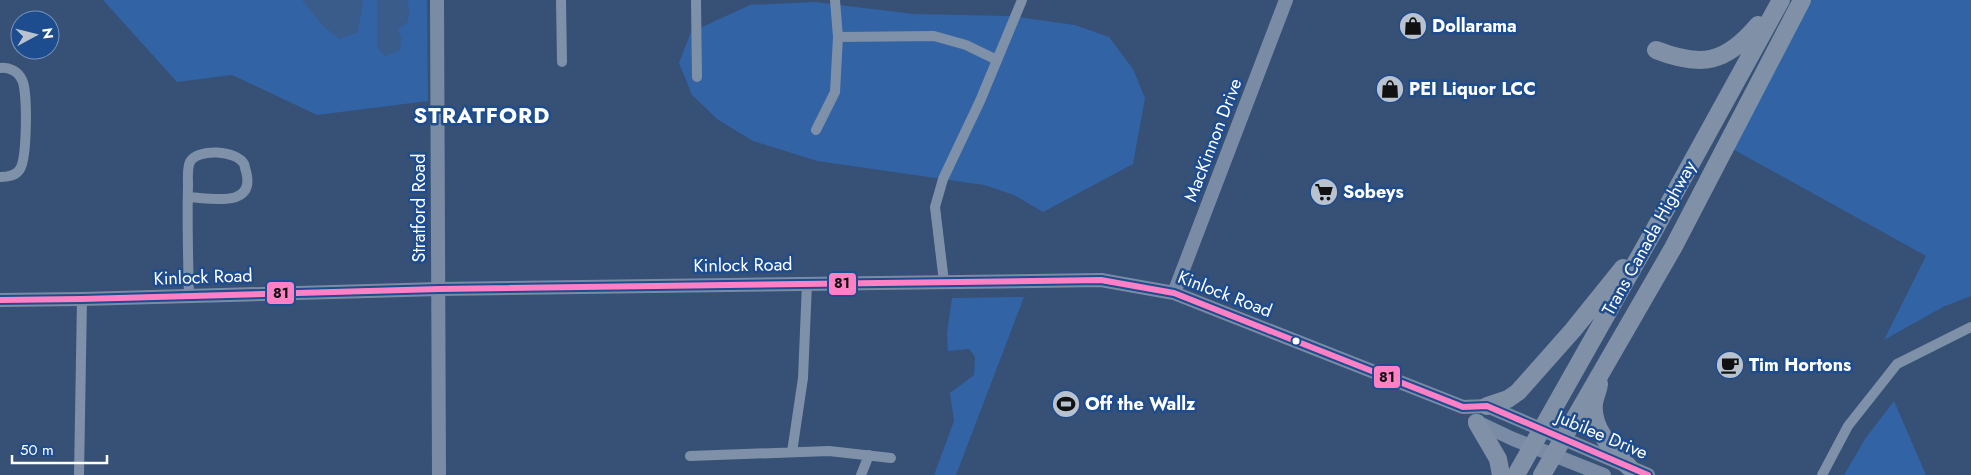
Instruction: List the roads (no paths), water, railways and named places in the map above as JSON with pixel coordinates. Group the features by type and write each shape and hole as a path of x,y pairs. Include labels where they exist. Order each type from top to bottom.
{"highway":[{"path":"1656,50 1677,58 1698,61 1723,56 1744,42 1780,0"},
{"name":"Trans Canada Highway","path":"1516,475 1656,227 1780,0"},
{"name":"Trans Canada Highway","path":"1542,475 1673,248 1802,0"},
{"path":"1487,406 1508,400 1518,392 1573,330 1656,227"},
{"path":"1605,364 1594,405 1597,422 1603,438 1629,467"},
{"path":"1477,423 1498,459 1501,475"}],"street":[{"name":"Stratford Road","path":"437,0 439,475"},
{"path":"561,0 562,62"},
{"path":"696,0 697,77"},
{"path":"816,130 835,92 838,37 835,0"},
{"path":"944,282 935,207 943,179 1022,0"},
{"name":"MacKinnon Drive","path":"1174,293 1286,0"},
{"path":"838,37 934,36 966,45 997,60"},
{"path":"0,68 14,70 22,79 26,92 24,156 20,170 8,177 0,177"},
{"path":"188,197 230,199 241,196 247,188 247,175 244,163 235,156 225,153 206,153 194,157 189,163 188,197 189,296"},
{"name":"Kinlock Road","path":"0,300 439,289 1101,280 1174,293 1463,407 1487,406 1542,429"},
{"path":"792,452 803,378 807,283"},
{"path":"79,475 82,299"},
{"path":"1822,475 1848,426 1897,364 1971,327"},
{"name":"Kinlock Road","path":"1463,407 1477,423 1533,446"},
{"name":"Jubilee Drive","path":"1542,429 1648,475"},
{"name":"Jubilee Drive","path":"1533,446 1604,475"},
{"path":"690,456 829,451 891,458"},
{"path":"862,475 869,456"}],"place":[{"name":"Dollarama","path":"1413,26"},
{"name":"PEI Liquor LCC","path":"1390,89"},
{"name":"Sobeys","path":"1324,192"},
{"name":"Tim Hortons","path":"1730,365"},
{"name":"Off the Wallz","path":"1066,404"}],"district":[{"name":"STRATFORD","path":"482,115"}]}
